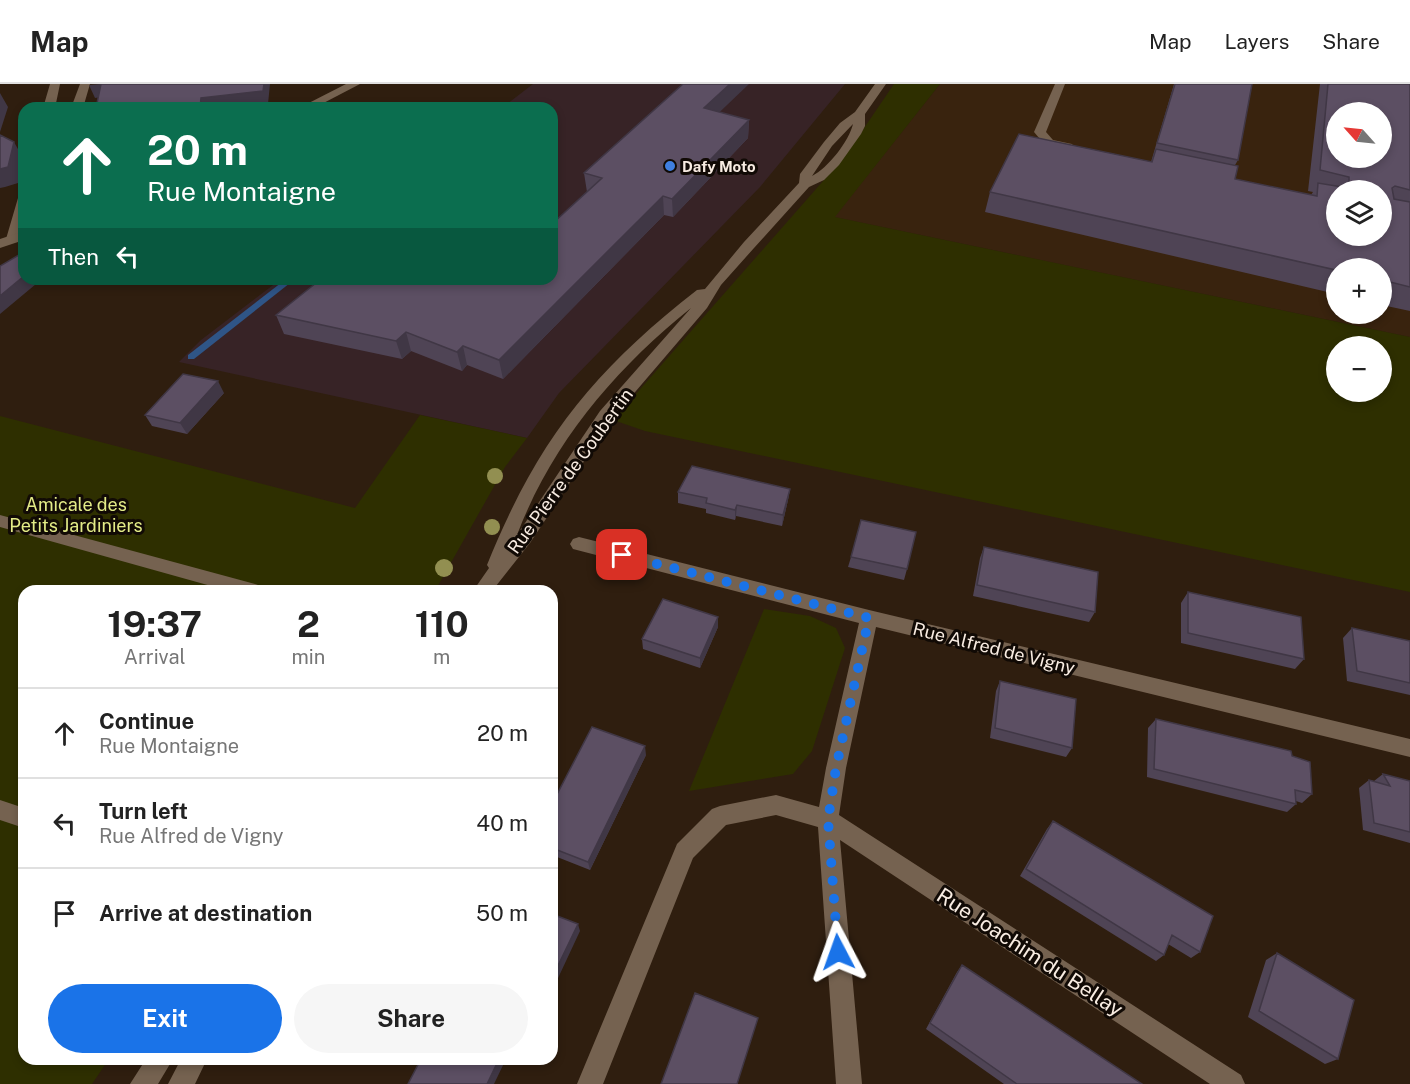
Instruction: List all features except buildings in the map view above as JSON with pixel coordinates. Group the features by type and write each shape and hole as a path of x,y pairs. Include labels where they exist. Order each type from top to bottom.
{"street":[{"path":"50,102 55,84"},
{"path":"79,102 85,84"},
{"path":"318,102 355,84"},
{"name":"Rue Pierre de Coubertin","path":"486,585 524,538 606,416 702,305 716,283 804,184 820,177 846,149 859,126 860,114 881,84"},
{"path":"1060,84 1040,132 1049,143 1084,150"},
{"path":"12,239 18,218"},
{"name":"Rue Pierre de Coubertin","path":"493,575 511,523 528,488 576,412 636,345 716,283"},
{"path":"0,521 233,585"},
{"name":"Rue Alfred de Vigny","path":"579,544 869,618 1410,748"},
{"path":"849,1084 828,820 836,768 869,618"},
{"name":"Rue Joachim du Bellay","path":"590,1084 685,851 720,816 776,805 828,820 1232,1084"},
{"path":"0,810 18,816"},
{"path":"142,1084 156,1065"},
{"path":"181,1084 192,1065"}],"shaded area":[{"path":"533,84 845,84 760,187 559,393 527,438 179,362 201,340 273,285 558,285 558,102 510,102"},
{"path":"940,84 1410,84 1410,337 1348,324 1392,324 1392,258 1326,258 1326,320 834,217"}],"green space":[{"path":"894,84 940,84 835,217 1326,319 1326,324 1348,324 1410,337 1410,592 645,431 613,420 845,156"},
{"name":"Amicale des Petits Jardiniers","path":"420,415 527,438 505,467 438,585 18,585 18,1065 105,1065 92,1084 0,1084 0,416 355,508"},
{"path":"764,609 810,616 836,628 845,648 812,751 793,774 689,791"}],"waterway":[{"path":"191,357 283,285"}],"place":[{"name":"Dafy Moto","path":"670,166"}],"route":[{"path":"622,555 869,618 836,768 828,820 838,952"}]}
